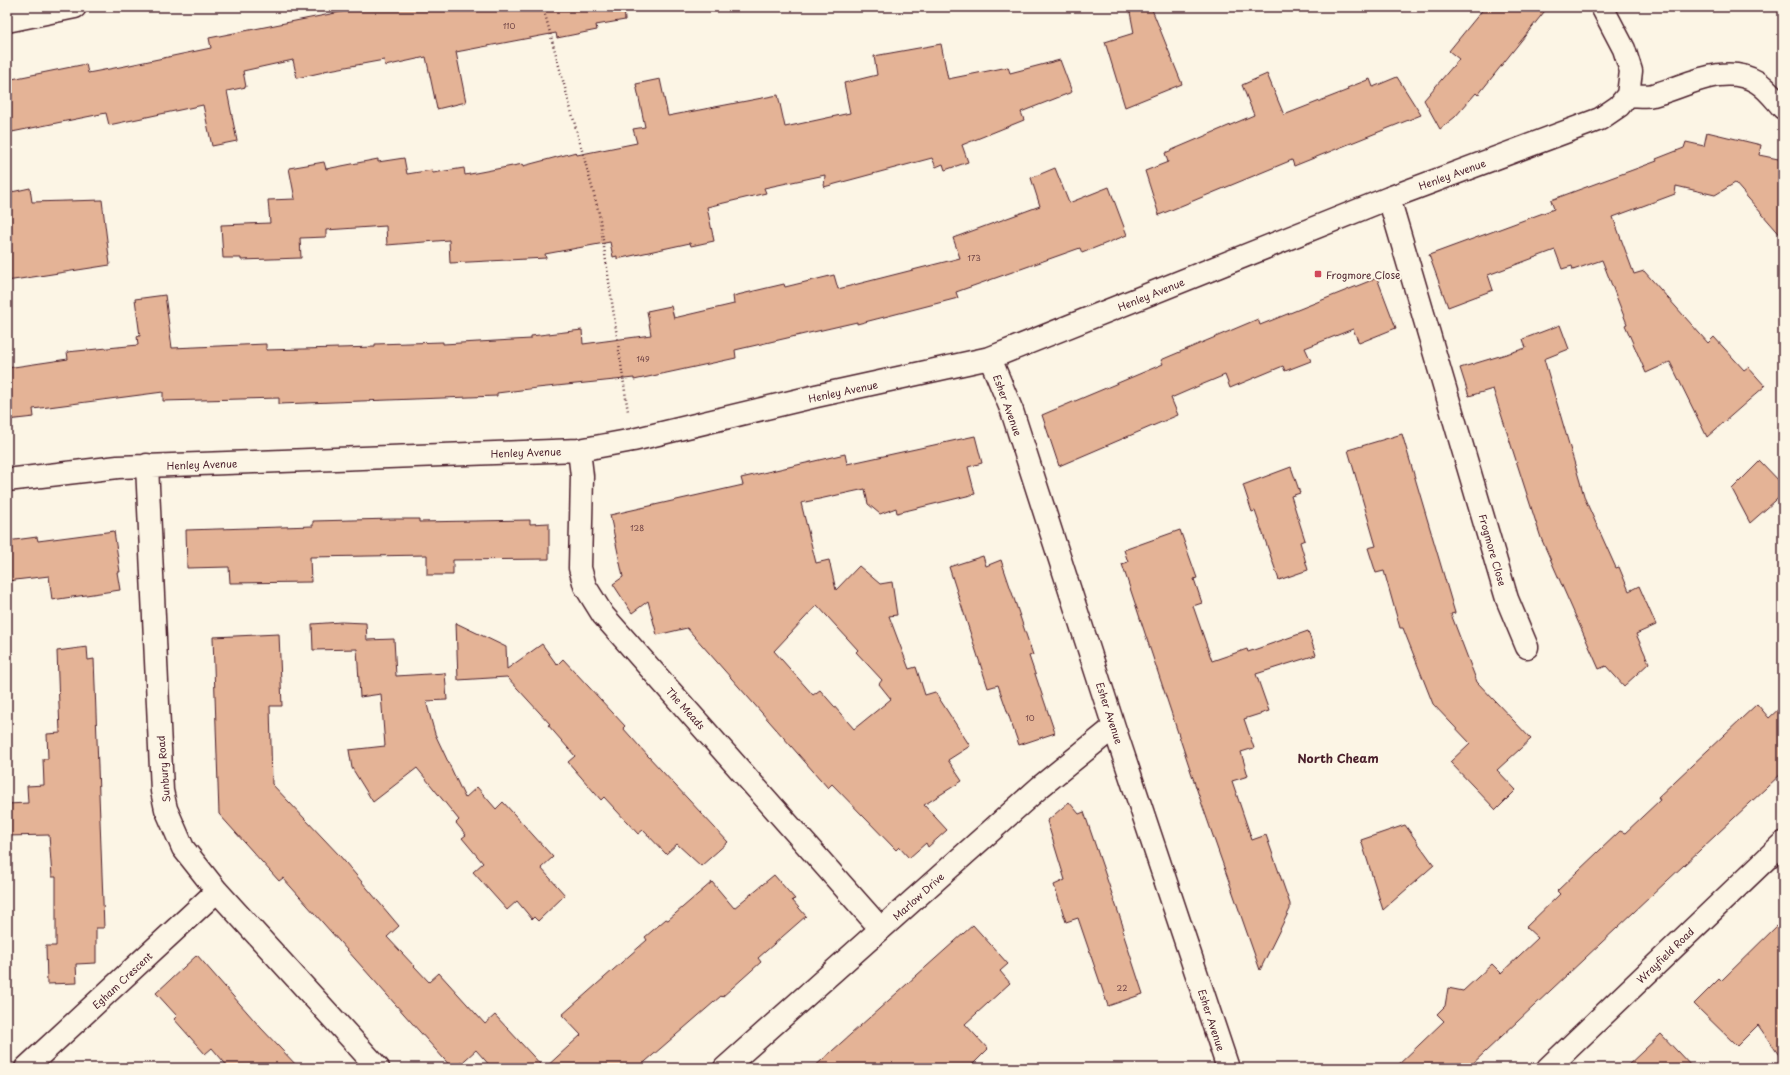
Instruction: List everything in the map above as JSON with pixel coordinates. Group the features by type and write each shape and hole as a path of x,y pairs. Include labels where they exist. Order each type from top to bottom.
{"street":[{"path":"7,21 75,7"},
{"path":"1602,7 1624,49 1631,72 1628,95 1652,96 1681,85 1722,75 1740,75 1757,82 1783,108"},
{"name":"Henley Avenue","path":"7,480 147,465 579,450 633,440 816,396 990,358 1389,198 1600,119 1619,106 1628,95"},
{"name":"Frogmore Close","path":"1389,198 1507,599 1527,647"},
{"name":"Esher Avenue","path":"990,358 1012,411 1114,727 1228,1068"},
{"name":"The Meads","path":"579,450 582,476 580,568 585,586 603,615 882,929"},
{"name":"Sunbury Road","path":"147,465 162,792 166,809 183,848 217,891 378,1068"},
{"name":"Marlow Drive","path":"725,1068 1040,787 1114,727"},
{"name":"Wrayfield Road","path":"1551,1067 1783,843"},
{"name":"Egham Crescent","path":"26,1068 217,891"}],"path":[{"path":"543,7 599,213 622,384 633,440"}],"building":[{"path":"366,7 624,7 625,20 596,25 597,30 557,38 556,33 456,52 466,102 437,109 426,57 385,66 384,60 324,71 297,78 293,60 243,71 246,87 227,91 237,141 212,146 203,105 109,125 106,113 7,133 7,80 86,64 88,73 125,66 211,48 209,38"},
{"path":"1129,7 1151,7 1182,84 1125,107 1105,42 1134,33"},
{"path":"1485,7 1548,7 1478,95 1476,93 1455,117 1440,129 1424,100 1459,59 1449,51"},
{"path":"941,44 948,79 1008,67 1010,73 1060,60 1072,92 1021,112 1024,120 962,145 968,162 945,170 943,164 936,167 932,158 824,187 825,175 764,188 766,193 707,207 714,241 691,246 690,243 617,259 617,256 613,257 610,242 545,254 546,258 450,263 449,240 387,245 386,226 326,230 326,237 300,238 301,258 241,260 241,258 223,258 221,225 270,223 268,200 295,199 289,168 324,162 326,169 378,159 378,162 404,158 407,174 432,170 433,173 464,168 465,175 523,164 523,166 576,152 577,155 637,143 633,129 645,127 636,84 660,79 668,116 778,95 785,127 850,113 844,83 877,75 874,56"},
{"path":"1267,74 1284,115 1348,90 1347,88 1370,79 1373,87 1397,77 1421,115 1294,166 1292,160 1159,215 1145,171 1168,162 1165,153 1254,115 1242,85"},
{"path":"1707,132 1761,145 1759,155 1783,160 1783,238 1735,183 1715,195 1676,186 1675,194 1613,217 1634,274 1644,271 1708,343 1714,337 1744,370 1748,367 1765,386 1707,437 1670,362 1646,373 1625,325 1627,324 1602,260 1573,270 1572,266 1562,269 1555,250 1488,275 1493,290 1448,307 1429,255 1554,209 1551,200 1657,161 1656,159 1684,148 1686,142 1704,146"},
{"path":"1055,168 1069,203 1109,187 1127,235 1082,253 1080,248 956,292 958,298 857,324 857,322 735,350 736,358 634,380 634,378 537,388 497,393 497,396 279,404 279,398 163,401 163,392 33,409 34,417 7,420 7,368 68,359 67,352 138,345 137,336 140,336 135,299 165,295 172,348 266,344 266,350 375,347 375,344 443,342 443,344 531,339 531,336 582,330 583,344 651,335 647,311 671,306 674,318 734,304 733,296 784,284 785,287 834,275 838,289 960,258 953,238 1040,206 1031,178"},
{"path":"30,188 32,202 102,200 110,265 7,281 7,193"},
{"path":"1377,278 1396,328 1359,343 1353,329 1305,348 1311,361 1285,371 1283,366 1230,388 1225,375 1171,398 1178,415 1059,466 1042,415 1163,364 1161,360 1258,319 1260,325"},
{"path":"1560,325 1569,349 1544,359 1585,499 1616,568 1619,567 1629,591 1639,586 1656,625 1636,634 1649,663 1624,686 1606,666 1599,669 1541,538 1493,389 1469,396 1460,368 1526,348 1523,339"},
{"path":"1402,434 1455,613 1451,614 1477,682 1531,739 1497,770 1516,790 1496,810 1450,762 1470,743 1433,704 1403,628 1400,628 1384,571 1376,573 1368,548 1376,546 1348,450"},
{"path":"975,436 982,463 968,467 975,494 897,513 896,508 880,514 868,504 865,489 801,503 816,563 829,560 836,590 859,566 880,584 892,582 897,615 889,616 909,669 916,667 925,695 935,692 970,746 948,760 962,781 924,805 947,830 928,847 926,843 909,858 899,847 896,850 832,784 828,788 687,628 657,635 648,601 632,613 613,584 623,577 610,515 743,485 741,478 845,454 847,464","holes":["817,605 858,650 856,652 882,680 879,684 891,699 854,729 820,690 813,695 774,651"]},
{"path":"1760,461 1783,485 1783,494 1750,523 1732,489"},
{"path":"1291,467 1300,493 1291,496 1305,540 1300,542 1308,570 1279,580 1255,511 1252,512 1243,485"},
{"path":"419,519 419,522 530,520 530,524 549,523 549,559 453,560 453,575 427,575 427,555 310,557 311,582 230,583 229,567 187,568 186,530 313,526 313,521"},
{"path":"1180,530 1197,578 1194,579 1202,603 1193,606 1212,661 1247,649 1248,652 1308,631 1316,655 1256,674 1269,711 1244,719 1254,748 1241,752 1248,776 1232,781 1252,840 1266,835 1290,904 1290,909 1260,970 1198,793 1122,564 1128,562 1124,550"},
{"path":"114,531 120,572 117,572 120,590 52,600 49,576 7,581 7,541 37,537 38,541"},
{"path":"983,556 986,566 1001,560 1033,655 1029,656 1055,733 1019,745 998,685 988,688 949,567"},
{"path":"341,622 366,623 367,640 394,639 396,676 445,673 447,700 426,701 435,734 465,798 477,787 496,809 503,802 553,857 541,868 565,895 538,921 534,917 532,919 517,901 507,910 473,872 483,863 462,838 466,835 456,823 459,820 417,768 373,802 352,768 349,750 385,746 381,694 360,697 357,649 313,650 312,624"},
{"path":"456,623 506,647 507,669 542,644 557,665 563,659 625,726 623,728 648,756 728,842 701,866 677,844 666,854 643,830 638,834 604,797 601,800 568,762 575,756 548,725 550,724 507,677 458,680"},
{"path":"279,634 282,706 270,706 272,784 340,856 399,926 387,937 429,982 439,973 485,1024 495,1015 544,1068 492,1068 476,1050 456,1068 452,1068 283,878 279,881 219,814 213,637"},
{"path":"87,647 88,660 94,659 104,928 96,928 96,963 76,964 77,983 47,984 46,946 56,946 56,877 52,877 49,835 7,836 7,804 28,803 27,786 44,785 43,759 48,759 47,734 60,733 57,651"},
{"path":"1757,704 1769,718 1783,705 1783,772 1468,1068 1395,1068 1444,1021 1437,1014 1445,1006 1448,988 1463,991 1492,964 1501,973 1538,938 1526,927 1560,894 1557,891 1620,831 1625,833 1660,800 1658,797"},
{"path":"1069,802 1079,814 1084,812 1124,929 1122,930 1143,994 1108,1006 1078,918 1066,922 1054,885 1065,880 1047,821"},
{"path":"1405,825 1434,865 1383,910 1361,840"},
{"path":"774,875 795,899 792,900 806,916 758,958 761,962 638,1068 545,1068 581,1035 562,1015 647,940 645,937 666,919 668,920 712,882 734,908"},
{"path":"1783,920 1783,1061 1758,1025 1737,1046 1694,1004 1719,979 1721,981"},
{"path":"973,925 1008,964 1000,971 1010,983 965,1024 988,1049 969,1068 813,1068"},
{"path":"197,955 261,1028 299,1068 229,1068 212,1048 205,1054 174,1019 177,1016 156,993"},
{"path":"1661,1034 1693,1068 1625,1068"}],"place":[{"name":"Frogmore Close","path":"1318,274"}],"district":[{"name":"North Cheam","path":"1338,758"}]}
